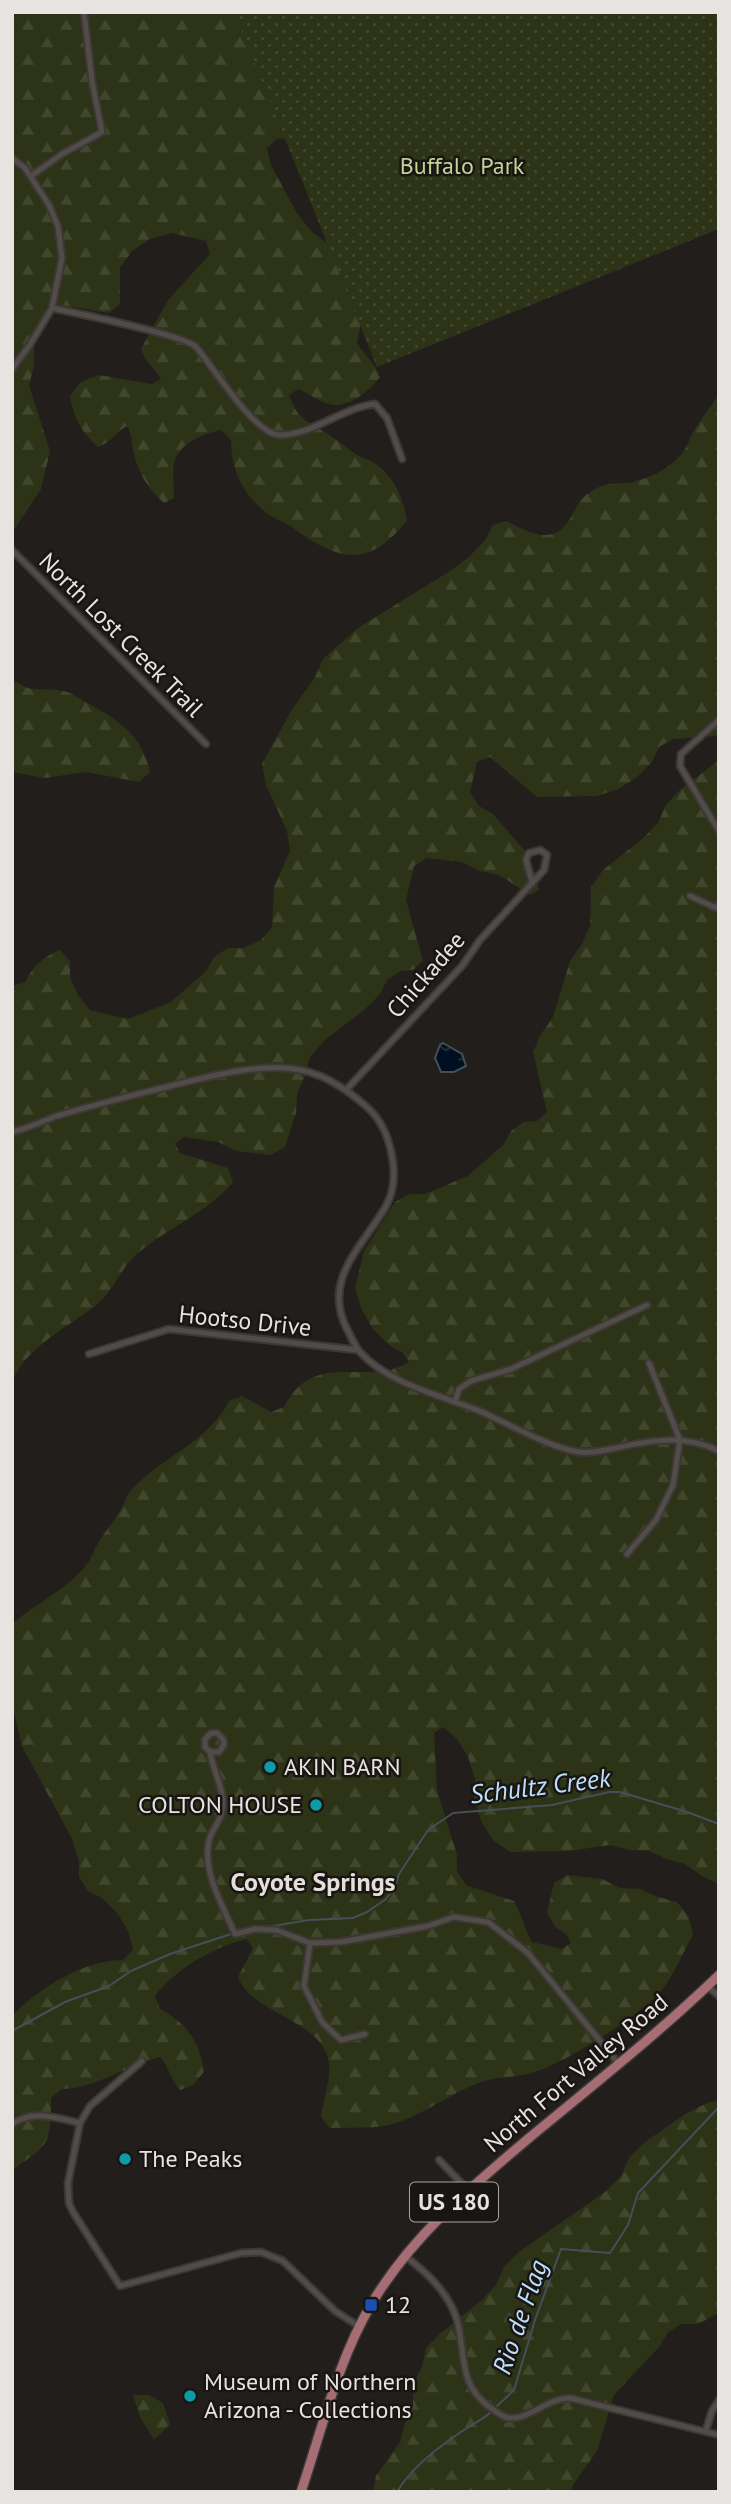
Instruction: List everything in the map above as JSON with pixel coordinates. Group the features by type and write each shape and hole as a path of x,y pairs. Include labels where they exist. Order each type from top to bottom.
{"main road":[{"name":"North Fort Valley Road","path":"301,2492 349,2349 373,2302 405,2256 468,2190 719,1975"}],"street":[{"path":"31,176 62,154 102,132 92,81 84,12"},
{"path":"12,158 31,176 49,205 58,226 62,258 52,308 12,369"},
{"path":"52,308 194,344 220,381 265,430 277,435 316,425 364,405 375,404 387,418 402,459"},
{"name":"North Lost Creek Trail","path":"12,550 206,744"},
{"path":"719,720 681,754 680,766 719,831"},
{"name":"Chickadee","path":"346,1090 462,966 480,940 544,870 547,855 540,849 529,853 526,860 532,882"},
{"path":"690,896 716,908 719,904"},
{"path":"12,1132 94,1105 223,1074 294,1069 320,1076 346,1090 382,1124 389,1141 392,1160 392,1186 388,1203 348,1261 341,1279 339,1299 343,1321 358,1350 396,1378 555,1445 581,1452 651,1440 680,1440 702,1443 719,1451"},
{"path":"455,1402 459,1390 471,1381 511,1369 647,1305"},
{"name":"Hootso Drive","path":"89,1354 169,1329 358,1350"},
{"path":"627,1554 656,1520 673,1485 680,1440 649,1363"},
{"path":"210,1752 212,1766 222,1791 222,1812 209,1839 207,1860 235,1934 255,1929 276,1930 310,1943 341,1942 428,1926 454,1917 488,1922 528,1954 618,2063"},
{"path":"310,1943 304,1986 322,2022 341,2040 365,2034"},
{"path":"708,1986 719,1996"},
{"path":"142,2061 90,2106 80,2123 68,2183 69,2203 73,2212 120,2286 240,2253 261,2252 283,2261 335,2311 360,2327"},
{"path":"12,2124 39,2115 80,2123"},
{"path":"439,2160 468,2190"},
{"path":"405,2256 435,2282 447,2298 456,2317 466,2377 479,2400 501,2415 507,2418 519,2417 550,2402 570,2398 719,2435"},
{"path":"706,2430 719,2400"}],"green space":[{"path":"12,12 426,12 350,133 277,139 267,148 271,165 296,212 311,231 328,244 364,309 357,343 380,377 364,393 344,404 329,404 298,389 289,395 303,418 357,455 376,464 393,482 407,520 385,543 363,554 338,553 321,546 267,513 256,504 239,479 231,440 221,430 199,437 180,450 173,468 174,498 164,503 142,475 127,426 98,447 87,436 76,418 70,396 81,382 99,375 152,384 161,379 141,349 168,300 210,254 206,241 172,233 150,239 132,251 120,268 120,304 109,313 60,305 46,314 34,347 34,366 29,385 50,451 41,489 12,533"},
{"name":"Buffalo Park","path":"234,12 719,12 719,229 377,367"},
{"path":"719,393 719,736 673,739 659,747 652,762 636,778 618,789 597,796 537,797 490,757 477,762 470,792 479,806 493,814 524,850 535,873 539,890 530,895 499,875 480,871 462,862 427,858 414,866 406,900 423,961 413,970 401,971 387,980 380,994 364,1010 325,1040 310,1057 297,1094 296,1113 285,1147 271,1155 236,1151 218,1142 184,1137 175,1143 180,1153 228,1168 233,1182 212,1203 138,1253 102,1300 37,1348 12,1381 12,986 25,982 40,962 60,950 70,961 70,977 78,995 90,1010 128,1019 171,1002 206,971 214,957 228,948 244,948 261,940 272,927 274,887 290,851 287,831 266,785 262,764 291,711 315,677 323,659 358,628 470,556 485,540 493,525 506,521 532,533 549,535 564,527 583,498 595,489 636,481 664,470 685,449"},
{"path":"12,679 32,689 69,693 109,716 135,738 150,772 139,782 86,772 45,778 12,772"},
{"path":"719,760 719,1884 685,1864 649,1851 610,1845 569,1851 510,1852 493,1840 481,1821 474,1799 475,1779 468,1757 457,1739 443,1727 434,1733 437,1790 457,1855 457,1871 466,1885 514,1901 532,1942 562,1949 571,1943 566,1934 556,1928 547,1913 554,1883 568,1875 602,1879 620,1888 640,1889 677,1902 689,1917 693,1934 669,1980 656,1997 606,2034 538,2071 484,2081 389,2125 330,2128 321,2117 329,2069 324,2049 315,2037 302,2027 258,2001 246,1990 238,1977 253,1948 247,1939 221,1947 196,1960 174,1976 155,1996 160,2009 185,2027 199,2051 204,2072 193,2085 180,2090 160,2057 88,2085 62,2089 51,2098 46,2142 12,2170 12,2016 35,1995 63,1978 93,1965 123,1960 133,1950 129,1933 118,1914 102,1898 88,1891 79,1877 79,1861 72,1839 22,1746 12,1704 12,1624 79,1573 89,1562 131,1490 197,1438 220,1415 229,1401 242,1396 271,1412 284,1407 296,1389 310,1379 342,1372 376,1372 409,1362 403,1353 389,1345 373,1329 362,1310 355,1288 364,1251 395,1202 409,1194 425,1194 468,1176 503,1145 511,1131 524,1122 537,1121 547,1112 533,1052 553,1017 570,961 590,926 591,887 603,870 658,823 666,805 681,789"},
{"path":"719,2101 719,2313 698,2324 682,2324 668,2332 660,2346 614,2395 597,2451 571,2492 373,2492 376,2476 400,2442 413,2405 413,2385 422,2367 426,2348 481,2301 496,2285 504,2267 520,2251 605,2192 621,2176 629,2158 645,2142 687,2113 709,2102"},
{"path":"133,2395 149,2395 163,2403 170,2424 154,2440 140,2417"}],"water":[{"path":"443,1043 462,1054 466,1066 454,1072 441,1072 435,1058"}],"waterway":[{"name":"Schultz Creek","path":"267,1927 309,1920 353,1918 367,1912 386,1899 395,1887 399,1874 428,1830 453,1813 552,1805 620,1792 719,1824"},
{"name":"Schultz Creek","path":"12,2031 65,2002 109,1986 131,1971 170,1954 234,1933"},
{"name":"Rio de Flag","path":"495,2408 514,2390 535,2320 561,2249 610,2253 628,2225 638,2193 719,2107"},
{"name":"Rio de Flag","path":"397,2492 416,2467 432,2453 491,2412"}],"place":[{"name":"AKIN BARN","path":"270,1767"},
{"name":"COLTON HOUSE","path":"316,1805"},
{"name":"The Peaks","path":"125,2159"},
{"name":"12","path":"371,2305"},
{"name":"Museum of Northern Arizona - Collections","path":"190,2396"}],"district":[{"name":"Coyote Springs","path":"313,1882"}]}
